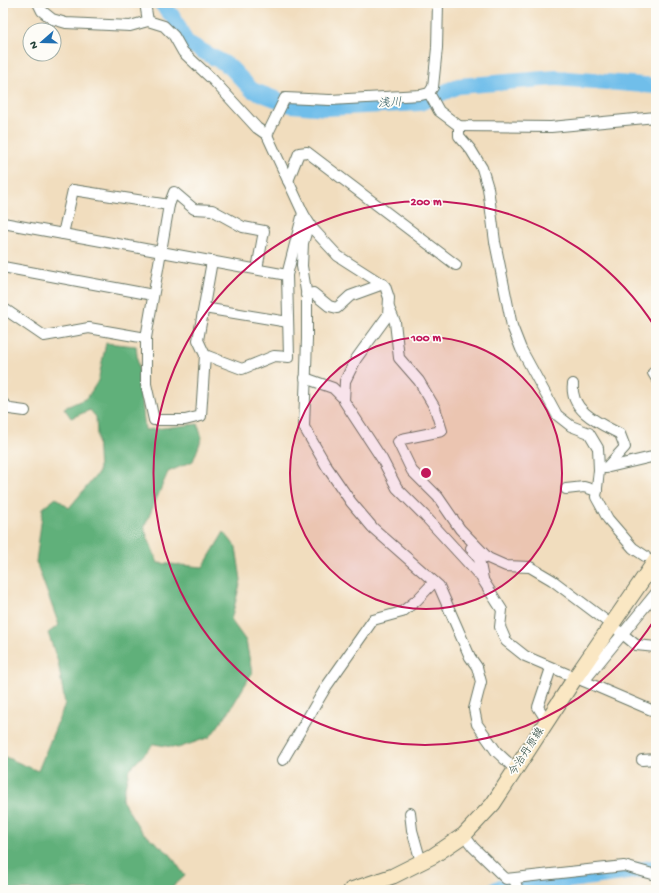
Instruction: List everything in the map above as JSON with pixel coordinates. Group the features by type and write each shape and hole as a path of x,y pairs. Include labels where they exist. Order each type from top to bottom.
{"main road":[{"name":"今治丹原線","path":"351,890 393,876 433,856 464,835 493,804 547,722 580,680 651,558"}],"street":[{"path":"38,3 42,11 52,19 66,23 130,26 148,21 164,26 174,36 184,52 213,80 257,128 267,135 303,213 312,228 338,256 385,286 389,298 388,315 356,359 345,381 344,399"},
{"path":"145,3 148,21"},
{"path":"267,135 285,98 330,100 420,95 429,93 433,87 437,48 438,3"},
{"path":"429,93 439,111 459,126 551,127 656,117"},
{"path":"459,126 459,136 471,150 482,168 488,188 494,242 512,326 518,343 546,398 557,415 571,426 589,433 598,448 603,469 596,497 608,519 633,548 651,558"},
{"path":"288,180 299,153 307,152 456,265"},
{"path":"63,234 73,190 169,205"},
{"path":"212,261 198,340 205,355 200,416 185,420 154,420 146,384 146,338 169,205 174,192 194,208 212,210 243,228 264,231 257,269"},
{"path":"205,355 242,369 274,356 289,357 287,275 303,213"},
{"path":"3,223 287,275"},
{"path":"309,223 303,243 302,266 306,295 307,339 304,427 327,466 351,502 373,528 439,586 470,657 477,667 481,682 474,709 477,724 496,751 516,770"},
{"path":"3,267 153,296"},
{"path":"306,295 313,293 329,306 337,308 350,296 382,284"},
{"path":"3,308 44,336 88,328 146,338"},
{"path":"204,308 288,322"},
{"path":"389,308 396,322 399,358 419,381 436,408 442,431 402,439 398,442 412,471 438,497 460,529 488,558 506,566 530,567 552,580 605,620"},
{"path":"656,371 653,374 656,378"},
{"path":"305,378 333,388 344,399 382,459 397,488 424,515 484,581 502,610 500,627 506,641 525,656 656,712"},
{"path":"573,384 572,391 580,409 594,421 620,434 625,447 603,469"},
{"path":"3,403 10,408 25,410"},
{"path":"603,469 656,456"},
{"path":"566,489 584,487 597,491"},
{"path":"460,529 462,535 479,559 484,581"},
{"path":"284,760 326,687 373,620 402,612 417,600 434,582"},
{"path":"580,680 656,594"},
{"path":"620,633 636,645 656,647"},
{"path":"547,722 538,707 551,668"},
{"path":"642,760 656,759"},
{"path":"410,813 412,830 421,862"},
{"path":"464,835 473,847 506,879 624,866 656,875"},
{"path":"514,879 518,890"}],"green space":[{"path":"106,343 136,346 145,430 198,424 202,438 193,461 168,472 144,528 158,563 203,567 224,532 236,547 241,580 231,620 246,641 252,673 230,710 210,737 178,748 154,744 129,770 122,800 141,831 170,854 185,876 169,890 3,890 3,756 38,771 65,704 58,662 48,633 59,625 36,562 43,508 56,498 69,508 99,472 96,417 90,410 71,418 64,408 87,398 98,381"}],"waterway":[{"name":"浅川","path":"161,3 174,18 186,42 229,66 252,90 291,105 327,108 420,103 458,86 556,78 656,86"},
{"path":"495,890 501,887 525,886 623,873 656,867"}]}
